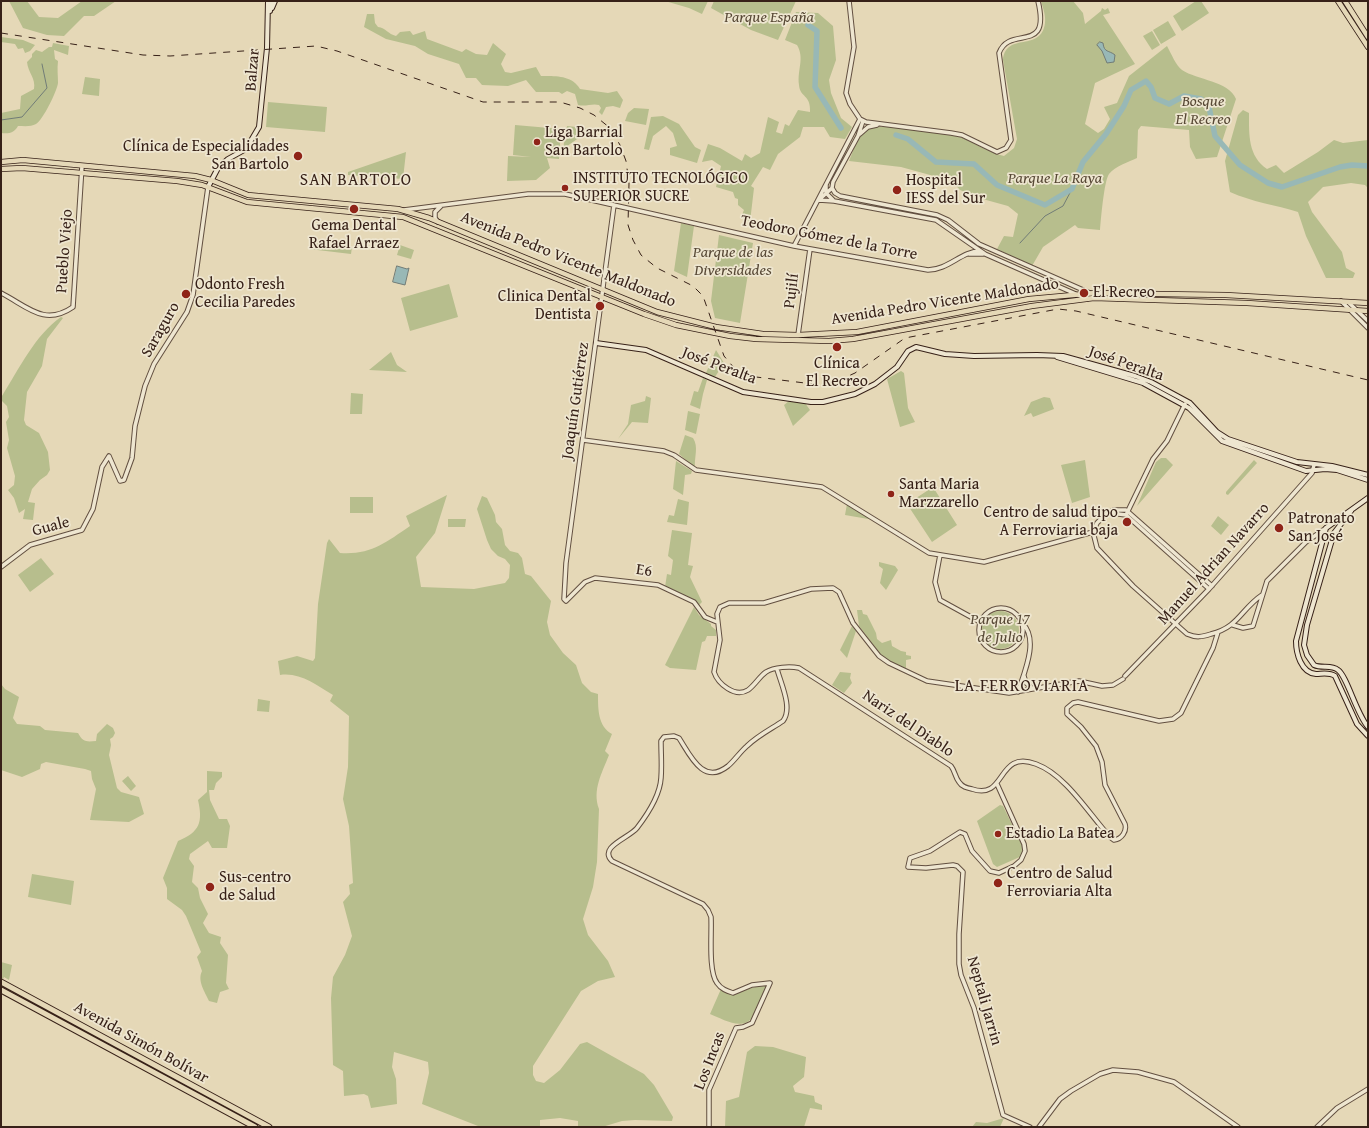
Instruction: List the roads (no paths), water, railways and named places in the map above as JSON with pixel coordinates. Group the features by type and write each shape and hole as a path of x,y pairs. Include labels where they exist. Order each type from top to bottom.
{"highway":[{"name":"Avenida Simón Bolívar","path":"1,982 269,1127"},
{"name":"Avenida Simón Bolívar","path":"1,990 255,1127"}],"main road":[{"name":"Balzar","path":"268,18 271,1"},
{"path":"270,12 275,1"},
{"path":"1338,1 1368,47"},
{"path":"1345,1 1368,37"},
{"name":"Balzar","path":"211,180 222,164 246,149 256,135 260,125 268,18 267,2"},
{"name":"Avenida Pedro Vicente Maldonado","path":"1,162 23,160 195,176 211,180 248,195 403,210 439,222 603,291 676,318 725,329 763,334 798,335 857,332 1028,299 1090,293 1188,294 1341,301 1368,304"},
{"name":"Avenida Pedro Vicente Maldonado","path":"1,169 22,168 177,181 208,187 247,202 403,218 644,314 697,330 730,336 792,341 829,341 853,339 1032,306 1088,299 1251,303 1367,311"},
{"path":"208,187 211,180"},
{"path":"1062,289 1062,295"},
{"path":"1364,317 1367,311"},
{"name":"José Peralta","path":"596,343 646,350 743,392 811,402 837,399 855,394 875,384 897,367 908,351 916,347 945,354 974,356 1063,356 1135,376 1186,403"},
{"path":"1186,403 1194,406 1224,438 1286,459 1314,465 1337,467 1368,475"},
{"path":"1186,403 1222,441 1306,471 1313,472 1326,469 1337,470 1368,480"},
{"path":"1368,498 1326,528 1297,634 1296,646 1301,663 1307,670 1314,674 1328,674 1335,676 1357,724 1368,736"},
{"path":"1352,509 1334,533 1306,625 1304,644 1307,655 1314,665 1332,667 1340,672 1358,712 1368,727"}],"street":[{"path":"849,1 854,47 846,93 850,104 862,120 882,125 962,135 994,152 1005,150 1010,144 1011,138 999,53 1006,42 1032,36 1037,31 1042,19 1038,1"},
{"path":"819,200 832,188 833,182 858,136 862,120"},
{"path":"794,246 819,200 826,182 862,120"},
{"path":"858,136 868,127 882,125"},
{"name":"Pueblo Viejo","path":"1,294 35,313 45,316 71,308 74,305 82,166"},
{"path":"826,182 826,193 834,201"},
{"name":"Saraguro","path":"109,456 122,482 132,458 135,426 145,386 154,364 187,312 193,294 208,187"},
{"path":"832,188 835,193 840,196 937,215 948,220 979,244 1090,293"},
{"name":"Teodoro Gómez de la Torre","path":"403,210 528,194 565,194 794,246 928,270 940,269 967,255 980,251"},
{"path":"819,200 834,201 936,220 945,224 985,254 1062,289 1088,299"},
{"path":"439,222 435,218 435,212 439,207 446,204"},
{"name":"Joaquín Gutiérrez","path":"564,600 566,563 614,205"},
{"path":"967,242 969,249 967,255"},
{"name":"Pujilí","path":"798,335 810,249"},
{"name":"Teodoro Gómez de la Torre","path":"967,255 985,254"},
{"path":"1341,301 1368,328"},
{"path":"1348,302 1368,321"},
{"path":"1126,515 1129,512 1154,459 1167,441 1186,403"},
{"path":"583,440 664,451 674,455 696,470 822,487 929,553 940,555 984,562 1093,532"},
{"name":"Guale","path":"1,567 30,545 82,530 94,509 102,467 109,456"},
{"path":"1313,472 1314,465"},
{"name":"Manuel Adrian Navarro","path":"717,622 717,614 720,607 725,604 764,603 811,589 833,588 840,592 853,623 880,656 927,681 1000,692 1018,692 1032,688 1079,681 1102,686 1113,685 1124,678 1176,625 1313,472"},
{"path":"1211,587 1129,512 1122,509 1110,512 1101,518 1093,532 1096,548 1123,576 1187,634 1198,637 1218,632 1233,625 1262,595"},
{"path":"1110,512 1126,515 1211,587"},
{"path":"1233,625 1243,628 1253,626 1256,622 1262,595 1271,577 1306,542 1326,528"},
{"path":"940,555 935,582 940,600 980,622"},
{"name":"E6","path":"564,600 567,600 585,582 595,578 658,586 694,602 705,617 717,622"},
{"path":"1018,692 1030,640 1028,630 1018,615 1011,608 992,608 984,614 980,622 980,638 985,645 996,652 1009,650 1015,647 1022,637 1023,624"},
{"name":"Nariz del Diablo","path":"717,622 720,640 714,672 725,686 739,692 750,688 766,672 791,666 799,668 951,766 959,783 964,786 986,792 997,784"},
{"path":"997,784 1005,769 1009,766 1021,762 1036,764 1061,780 1110,837 1117,840 1125,831 1125,824 1105,785 1096,746 1081,727 1067,714 1067,708 1073,703 1078,702 1113,709 1154,721 1173,719 1181,713 1184,708 1213,648 1218,632"},
{"path":"1022,637 1026,636 1030,640"},
{"name":"Los Incas","path":"709,1127 709,1090 736,1028 752,1023 770,982 752,985 733,993 723,989 716,982 712,970 711,917 703,904 612,861 608,857 607,852 609,848 630,834 637,827 658,793 662,777 661,741 664,737 674,736 679,738 697,766 708,772 714,772 729,766 748,744 783,721 786,717 786,704 777,669"},
{"path":"1023,674 1026,683 1032,688"},
{"name":"Neptali Jarrin","path":"997,784 1024,844 1023,856 1017,864 1002,872 990,871 972,851 966,834 958,832 930,851 910,858 908,867 926,868 953,865 957,866 963,872 958,954 961,974 974,1008 1003,1115 1030,1127"},
{"path":"1039,1127 1060,1099 1100,1074 1113,1070 1138,1072 1174,1082 1238,1127"},
{"path":"1317,1127 1337,1108 1368,1089"}],"water":[{"path":"1100,42 1103,43 1106,50 1115,55 1114,62 1107,63 1102,51 1097,45"},
{"path":"397,266 407,269 409,268 405,285 393,282"}],"waterway":[{"path":"808,25 817,31 815,87 841,128"},
{"path":"1,120 22,117 47,88 42,64"},
{"path":"896,135 908,139 936,162 974,164 997,185 1045,205 1072,189 1083,162 1106,134 1124,106 1131,90 1146,81 1151,87 1155,98 1169,104 1184,96 1201,99 1209,107 1215,136 1240,165 1268,183 1282,187 1340,167 1352,165 1368,166"},
{"path":"1020,243 1045,216 1063,206 1072,189"}],"railway":[{"path":"1,33 143,55 170,56 316,46 337,51 483,102 560,102 580,108 594,115 610,128 620,145 626,161 629,183 628,225 633,240 641,255 657,268 693,286 703,296 724,356 735,369 748,376 813,384 835,382 855,373 905,338 1058,309 1076,311 1368,380"}],"place":[{"name":"Liga Barrial San Bartolo","path":"537,142"},
{"name":"Clínica de Especialidades San Bartolo","path":"298,156"},
{"name":"INSTITUTO TECNOLÓGICO SUPERIOR SUCRE","path":"565,188"},
{"name":"Hospital IESS del Sur","path":"897,190"},
{"name":"Gema Dental Rafael Arraez","path":"354,209"},
{"name":"El Recreo","path":"1084,293"},
{"name":"Odonto Fresh Cecilia Paredes","path":"186,294"},
{"name":"Clinica Dental Dentista","path":"600,306"},
{"name":"Clínica El Recreo","path":"837,347"},
{"name":"Santa Maria Marzzarello","path":"891,494"},
{"name":"Centro de salud tipo A Ferroviaria baja","path":"1127,522"},
{"name":"Patronato San José","path":"1279,528"},
{"name":"Estadio La Batea","path":"998,834"},
{"name":"Centro de Salud Ferroviaria Alta","path":"998,883"},
{"name":"Sus-centro de Salud","path":"210,887"}],"district":[{"name":"SAN BARTOLO","path":"356,181"},
{"name":"LA FERROVIARIA","path":"1022,687"}],"park label":[{"name":"Parque España","path":"769,18"},
{"name":"Bosque El Recreo","path":"1203,111"},
{"name":"Parque La Raya","path":"1055,179"},
{"name":"Parque de las Diversidades","path":"733,262"},
{"name":"Parque 17 de Julio","path":"1000,629"}]}
